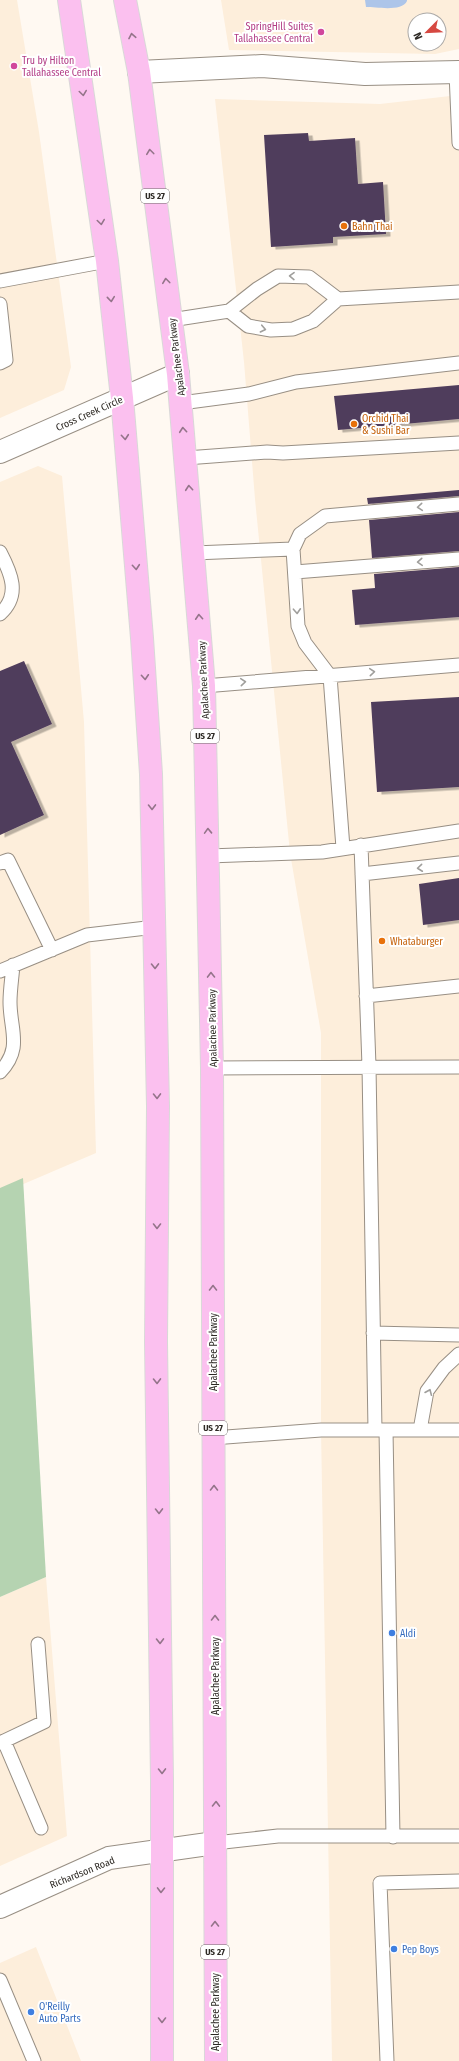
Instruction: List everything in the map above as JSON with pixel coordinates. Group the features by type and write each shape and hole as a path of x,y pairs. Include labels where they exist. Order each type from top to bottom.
{"main road":[{"path":"69,0 107,261 122,398 143,654 151,774 158,1106 156,1342 162,1851 162,2061"},
{"name":"Apalachee Parkway","path":"125,0 139,72 178,374 204,686 209,856 212,1068 216,2061"}],"street":[{"path":"139,72 262,66 365,74 458,73"},
{"name":"Cross Creek Circle","path":"0,452 178,374"},
{"name":"Richardson Road","path":"0,1906 109,1858 215,1843"}],"lane":[{"path":"458,73 459,143"},
{"path":"0,281 107,261"},
{"path":"171,320 229,311 257,289 278,276 309,277 338,299"},
{"path":"229,311 248,326 271,330 293,329 313,321 338,299 459,292"},
{"path":"0,304 6,360 0,363"},
{"path":"181,403 249,394 296,382 459,363"},
{"path":"186,458 266,452 283,453 459,443"},
{"path":"343,848 330,676 305,643 298,626 293,549 300,534 325,516 459,504"},
{"path":"194,553 293,549"},
{"path":"0,552 12,578 13,598 0,614"},
{"path":"295,572 459,560"},
{"path":"204,686 459,665"},
{"path":"209,856 322,852 459,831"},
{"path":"362,845 369,1066 373,1333 381,1430 393,1837"},
{"path":"0,863 8,860 52,950"},
{"path":"362,874 459,863"},
{"path":"0,971 87,935 154,927"},
{"path":"0,1072 10,1062 14,1038 10,1003 13,966"},
{"path":"366,996 459,986"},
{"path":"212,1068 369,1066 459,1067"},
{"path":"373,1333 459,1335"},
{"path":"420,1430 427,1391 444,1368 459,1354"},
{"path":"213,1438 321,1430 459,1430"},
{"path":"38,1644 44,1722 2,1742 41,1828"},
{"path":"215,1843 278,1836 459,1836"},
{"path":"387,2061 380,1883 459,1881"},
{"path":"1,1984 34,2061"}],"shaded area":[{"path":"0,0 17,0 39,132 71,367 64,390 0,418"},
{"name":"SpringHill Suites Tallahassee Central","path":"221,0 459,0 459,49 447,52 447,12 407,12 407,52 445,52 435,54 229,50"},
{"path":"459,95 459,2061 332,2061 321,1430 321,1033 290,853 255,499 244,362 215,99 380,104"},
{"path":"38,466 62,476 84,722 96,1153 0,1194 0,482"},
{"path":"46,1577 67,1836 0,1866 0,1597"},
{"name":"O'Reilly Auto Parts","path":"36,1947 81,2061 0,2061 0,1963"}],"green space":[{"path":"23,1178 46,1577 0,1597 0,1188"}],"water":[{"path":"365,0 407,1 400,7 382,8 366,7"}],"building":[{"path":"308,133 309,141 355,138 358,184 383,182 386,234 333,237 333,243 271,247 264,135"},
{"path":"459,385 459,419 338,430 334,396"},
{"path":"459,490 459,496 368,504 367,498"},
{"path":"459,512 459,551 372,558 369,520"},
{"path":"459,567 459,617 355,625 352,590 375,588 374,574"},
{"path":"24,661 52,724 11,742 44,815 0,835 0,671"},
{"path":"459,697 459,787 377,792 371,702"},
{"path":"459,878 459,920 423,925 419,884"}],"place":[{"name":"SpringHill Suites Tallahassee Central","path":"321,32"},
{"name":"Tru by Hilton Tallahassee Central","path":"14,66"},
{"name":"Bahn Thai","path":"344,226"},
{"name":"Orchid Thai & Sushi Bar","path":"354,424"},
{"name":"Whataburger","path":"382,941"},
{"name":"Aldi","path":"392,1633"},
{"name":"Pep Boys","path":"394,1949"},
{"name":"O'Reilly Auto Parts","path":"31,2012"}]}
